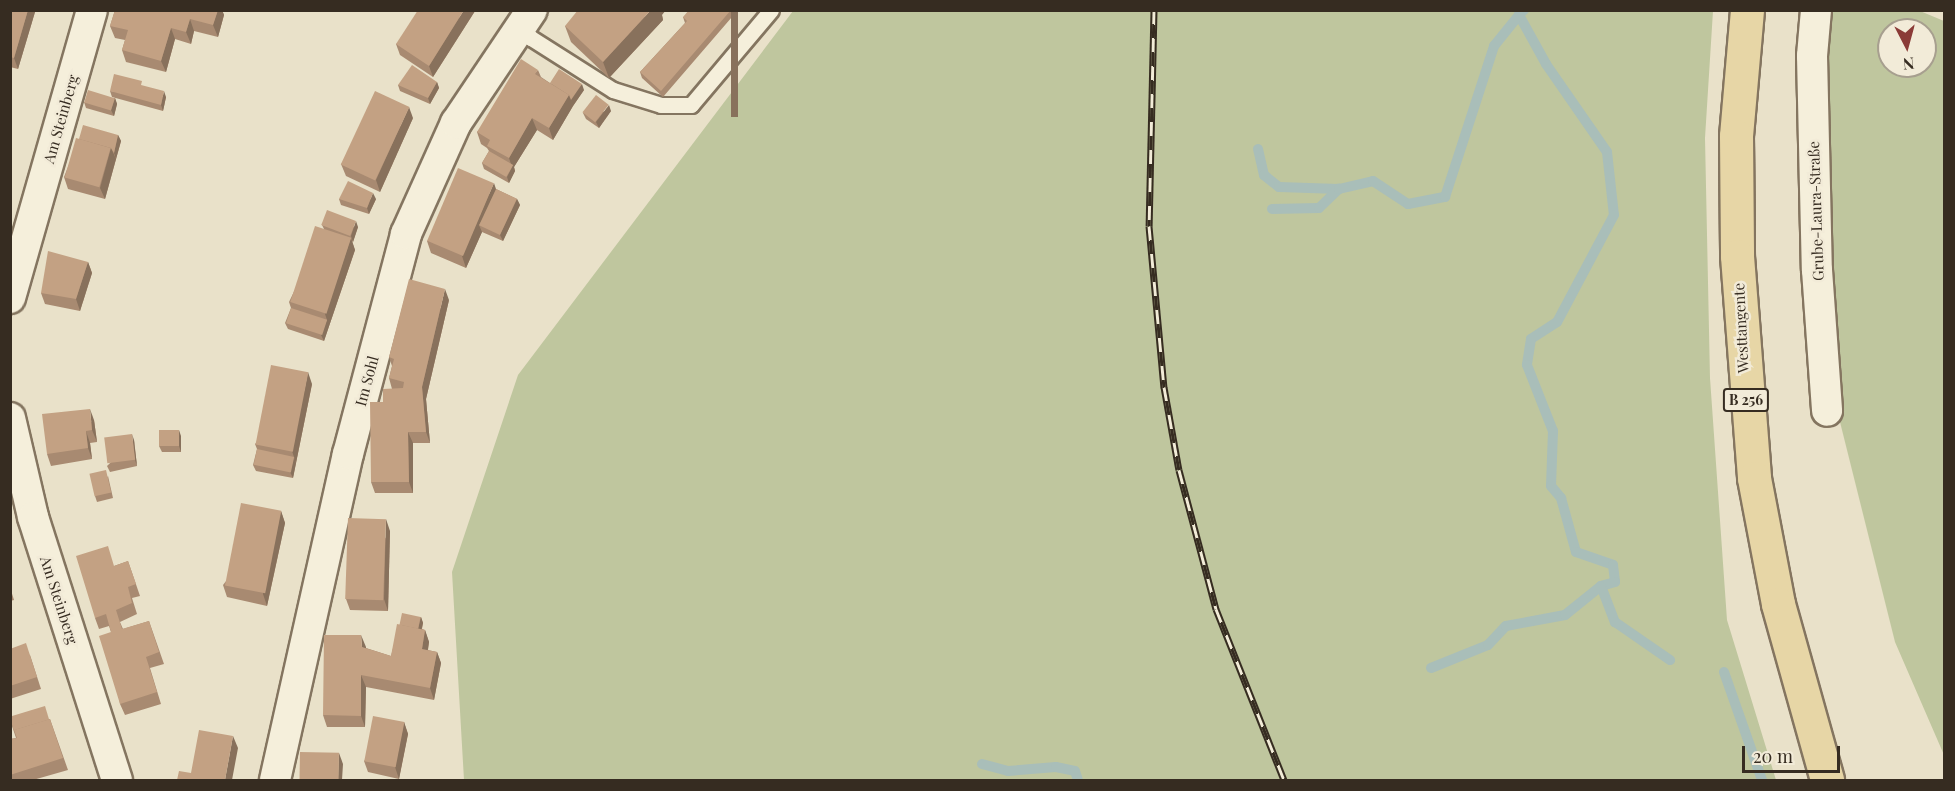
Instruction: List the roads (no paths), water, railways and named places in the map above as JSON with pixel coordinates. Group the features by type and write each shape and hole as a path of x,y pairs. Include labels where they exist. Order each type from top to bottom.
{"main road":[{"name":"Westtangente","path":"1747,10 1736,136 1737,256 1754,478 1778,604 1827,780"}],"street":[{"name":"Am Steinberg","path":"10,298 92,10"},
{"name":"Grube-Laura-Straße","path":"1816,10 1812,56 1817,270 1827,411"},
{"name":"Im Sohl","path":"275,780 348,454 406,234 456,123 526,19"},
{"name":"Am Steinberg","path":"10,418 33,517 117,780"}],"lane":[{"path":"526,19 531,38 613,90 661,105 691,105 771,10"}],"waterway":[{"path":"1524,10 1519,15 1546,64 1607,152 1614,215 1557,322 1531,339 1527,365 1553,431 1551,486 1561,498 1576,552 1613,565 1615,582 1601,586 1615,622 1670,660"},
{"path":"1272,209 1319,208 1339,189 1373,181 1408,204 1445,197 1494,46 1519,15"},
{"path":"1258,149 1264,175 1279,187 1339,189"},
{"path":"1431,668 1488,645 1506,626 1565,615 1601,586"},
{"path":"1724,672 1762,780"},
{"path":"982,764 1008,771 1056,767 1075,771 1078,780"}],"railway":[{"path":"1154,10 1149,226 1164,387 1179,470 1216,609 1284,780"}]}
